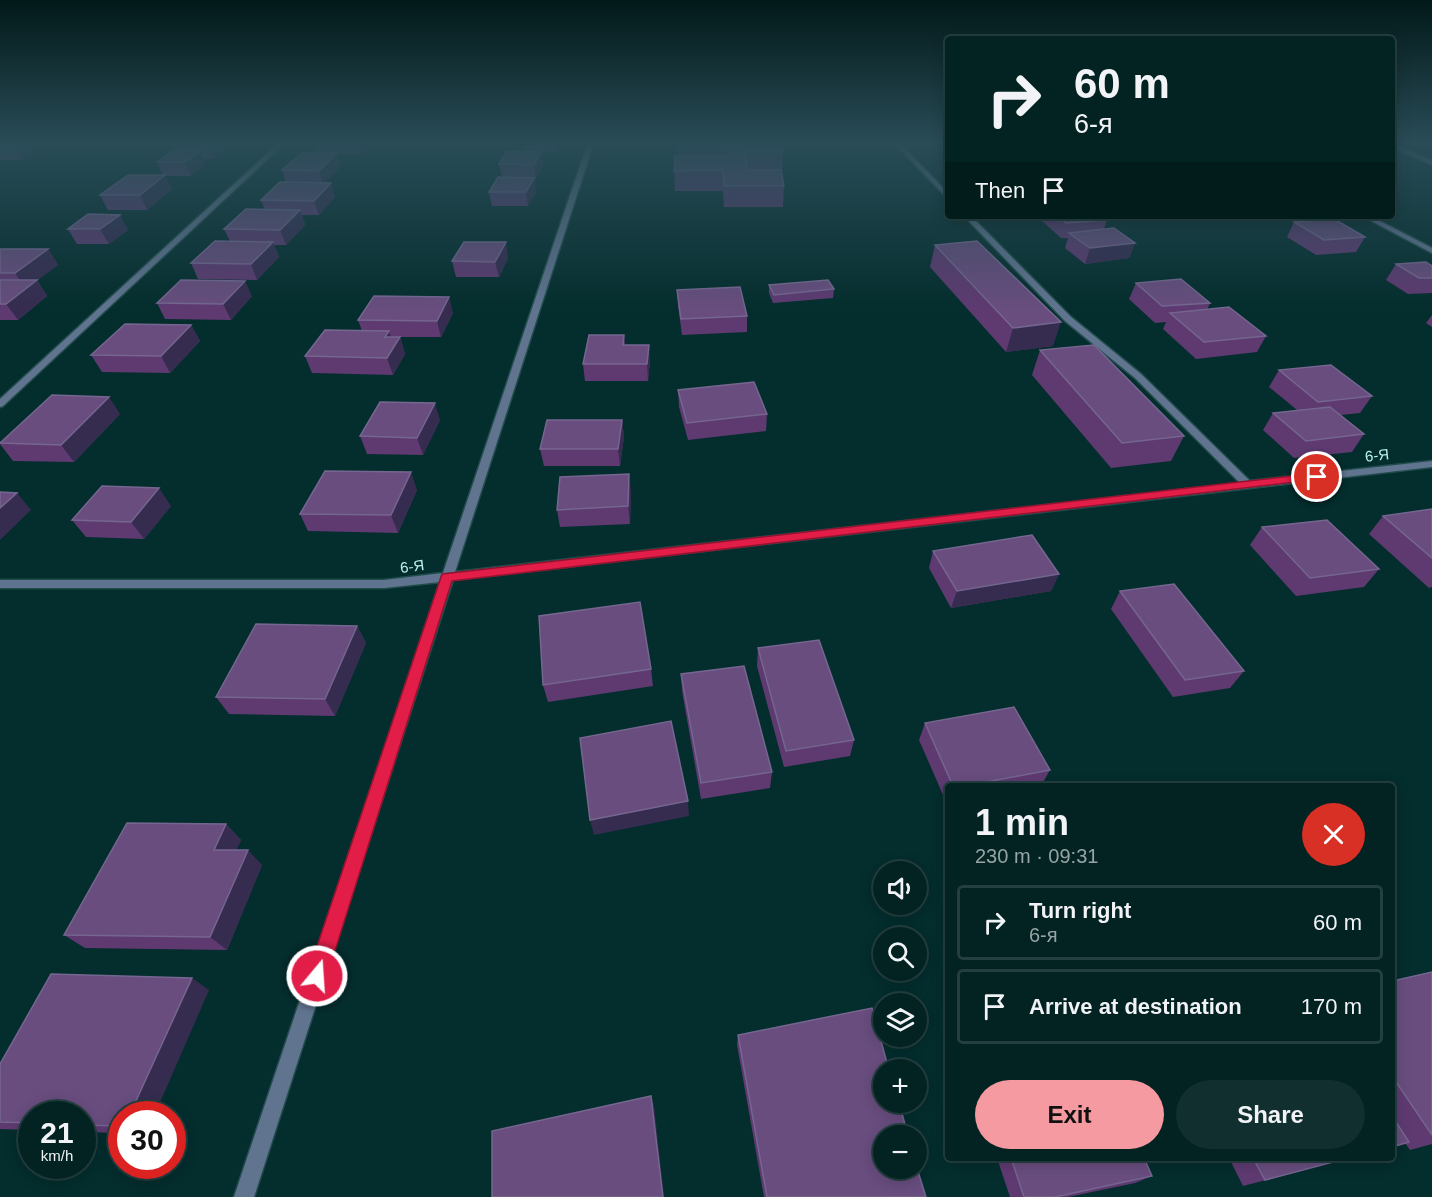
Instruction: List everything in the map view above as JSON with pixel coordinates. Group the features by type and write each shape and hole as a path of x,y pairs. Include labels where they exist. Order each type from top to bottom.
{"street":[{"path":"0,404 223,198"},
{"path":"244,1197 573,198"},
{"path":"970,219 1068,319 1138,376 1248,485"},
{"path":"1371,219 1432,251"},
{"name":"6-Я","path":"0,584 384,584 1432,464"}],"building":[{"path":"263,198 317,198 314,201 261,200"},
{"path":"246,209 300,210 280,230 224,229"},
{"path":"88,214 120,215 100,229 68,229"},
{"path":"1061,219 1107,220 1066,223"},
{"path":"1334,219 1365,237 1324,240 1294,222"},
{"path":"1114,228 1135,243 1090,248 1069,233"},
{"path":"215,241 273,242 251,264 191,263"},
{"path":"977,241 1061,322 1013,328 935,245"},
{"path":"464,242 506,242 495,262 452,261"},
{"path":"0,249 48,249 15,273 0,273"},
{"path":"1426,262 1432,266 1432,278 1419,278 1396,264"},
{"path":"1181,279 1210,303 1162,306 1136,283"},
{"path":"0,280 37,280 6,304 0,304"},
{"path":"181,280 245,281 223,304 157,303"},
{"path":"828,280 834,289 774,295 769,285"},
{"path":"740,287 747,316 681,319 677,290"},
{"path":"374,296 449,297 437,321 358,320"},
{"path":"1229,307 1266,336 1204,342 1170,313"},
{"path":"125,324 191,325 161,356 91,355"},
{"path":"325,330 389,331 385,337 400,337 387,358 305,356"},
{"path":"589,335 624,335 623,345 649,345 647,364 583,364"},
{"path":"1094,345 1184,436 1122,443 1040,350"},
{"path":"1331,365 1372,396 1318,402 1279,370"},
{"path":"754,382 767,414 687,423 678,390"},
{"path":"52,395 109,397 61,445 0,443"},
{"path":"380,402 435,403 417,438 360,436"},
{"path":"1330,407 1364,434 1306,441 1273,413"},
{"path":"547,420 622,420 618,449 540,449"},
{"path":"325,471 411,472 391,515 300,514"},
{"path":"629,474 628,506 557,510 560,477"},
{"path":"102,486 159,488 131,522 72,520"},
{"path":"0,492 17,493 0,508"},
{"path":"1432,509 1432,558 1383,516"},
{"path":"1327,520 1379,569 1310,578 1262,527"},
{"path":"1032,535 1059,574 957,591 933,551"},
{"path":"1174,584 1244,671 1185,680 1120,591"},
{"path":"640,602 651,669 543,685 539,616"},
{"path":"256,624 357,626 325,699 216,697"},
{"path":"819,640 854,740 786,751 758,648"},
{"path":"744,666 772,772 701,783 681,674"},
{"path":"1014,707 1050,770 982,783 952,783 925,723"},
{"path":"671,721 688,801 590,820 580,738"},
{"path":"127,823 226,824 214,850 248,850 210,937 64,935"},
{"path":"1432,972 1432,1135 1395,1080 1395,980"},
{"path":"51,974 192,978 136,1101 108,1101 108,1126 96,1125 96,1101 18,1101 18,1123 0,1122 0,1064"},
{"path":"872,1008 873,1047 883,1047 886,1059 873,1059 873,1113 902,1113 905,1125 873,1125 873,1179 920,1179 926,1197 767,1197 738,1035"},
{"path":"651,1096 663,1197 492,1197 492,1131"},
{"path":"1395,1121 1409,1142 1395,1146"},
{"path":"1012,1161 1145,1161 1152,1176 1055,1197 1024,1197"},
{"path":"1255,1161 1337,1161 1265,1180"}],"route":[{"path":"317,976 447,577 1317,477"}]}
